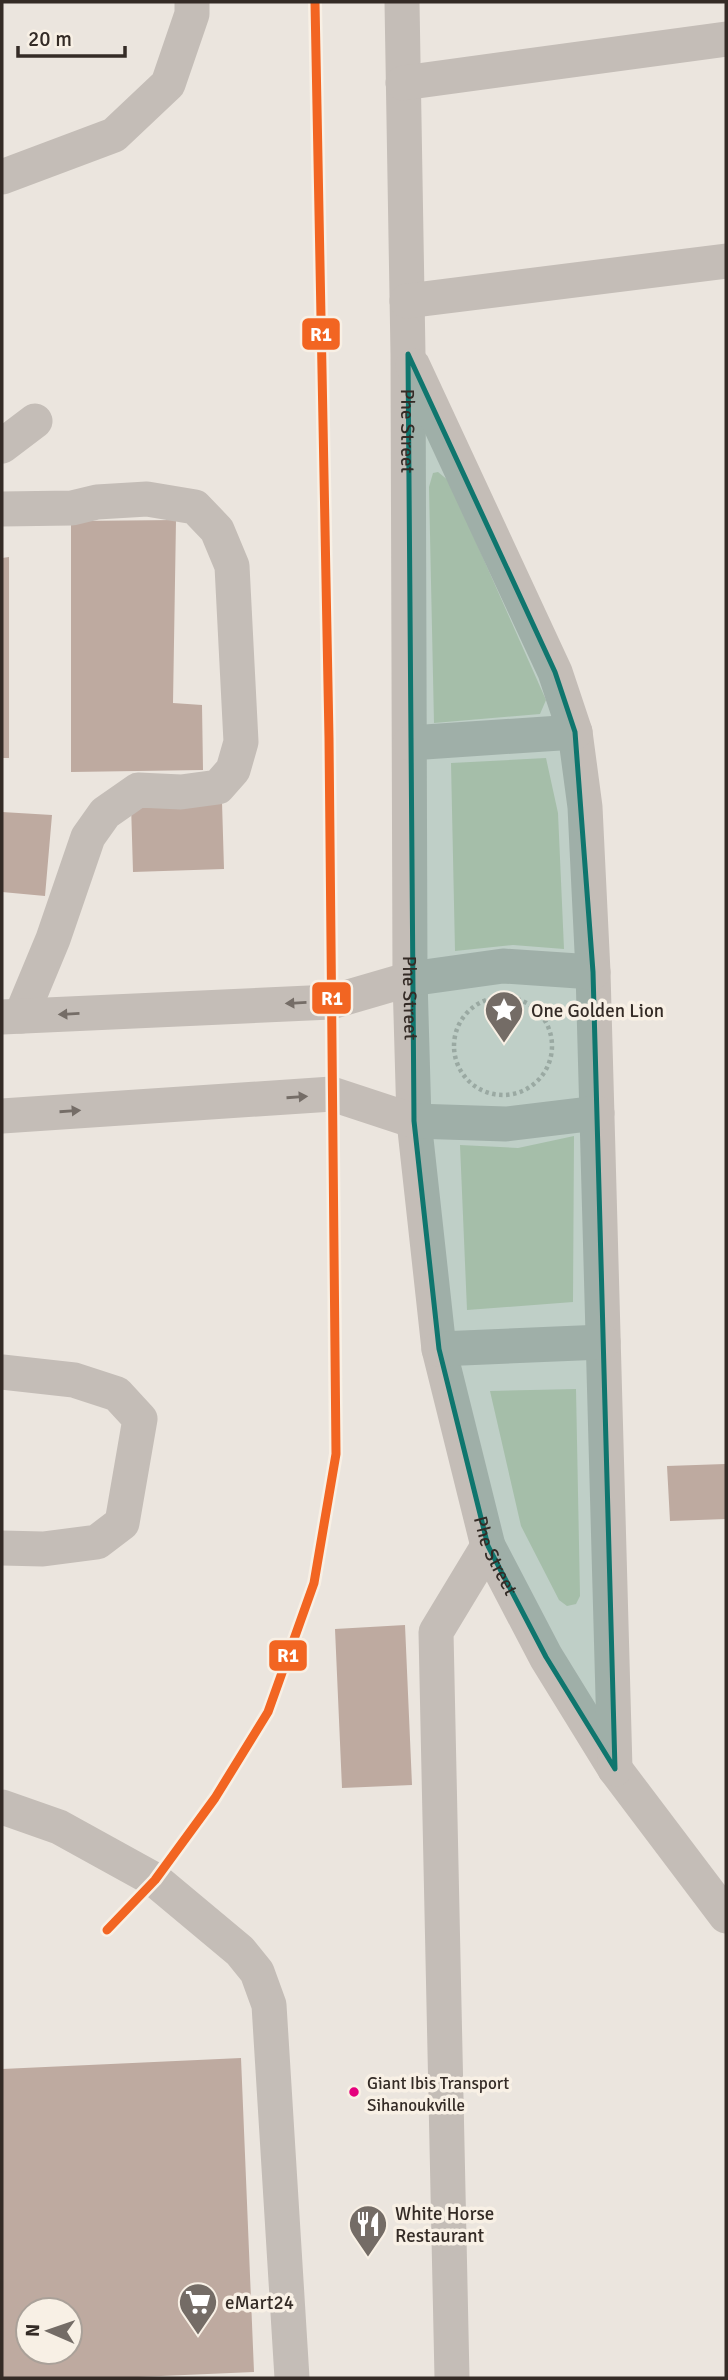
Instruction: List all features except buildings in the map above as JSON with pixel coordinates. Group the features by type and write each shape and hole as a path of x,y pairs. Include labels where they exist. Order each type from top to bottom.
{"street":[{"path":"2,177 114,135 168,84 191,15 192,2"},
{"name":"Phe Street","path":"402,2 408,354 410,979 414,1121 439,1349 488,1546 546,1657 615,1769 726,1916"},
{"path":"403,83 726,39"},
{"path":"407,301 726,261"},
{"path":"408,354 555,672 575,732 585,807 593,972 615,1769"},
{"path":"2,446 35,421"},
{"path":"2,509 72,508 97,502 147,499 195,507 217,530 232,566 241,742 233,770 218,787 181,792 138,790 105,813 88,837 53,939 11,1016"},
{"path":"410,743 575,732"},
{"path":"11,1016 331,1002 410,979 503,965 593,972"},
{"path":"2,1116 332,1094 414,1121 506,1124 597,1113"},
{"path":"439,1349 603,1342"},
{"path":"2,1372 74,1380 117,1394 140,1419 122,1522 97,1542 43,1549 2,1548"},
{"path":"452,2378 436,1632 488,1546"},
{"path":"2,1807 59,1827 156,1880 240,1951 257,1972 269,2004 292,2378"}],"path":[{"path":"510,996 528,1003 541,1014 550,1031 552,1048 548,1065 539,1080 522,1092 505,1096 486,1093 470,1084 457,1066 453,1050 455,1032 462,1018 474,1006 493,997 510,996"}],"highlighted area":[{"path":"408,354 555,672 575,732 593,972 615,1769 546,1657 488,1546 439,1349 414,1121"}],"green space":[{"path":"438,472 449,481 546,700 540,714 434,723 429,487 433,473"},
{"path":"546,758 558,813 564,949 513,945 455,951 451,763"},
{"path":"574,1136 573,1302 467,1310 460,1145 518,1148"},
{"path":"576,1389 580,1596 576,1604 567,1606 559,1600 521,1526 490,1391"}],"transit line":[{"name":"R1","path":"107,1930 155,1880 215,1798 268,1712 314,1583 336,1454 329,738 315,2"}],"place":[{"name":"One Golden Lion","path":"504,1044"},
{"name":"Giant Ibis Transport Sihanoukville","path":"354,2092"},
{"name":"White Horse Restaurant","path":"368,2258"},
{"name":"eMart24","path":"198,2336"}]}
